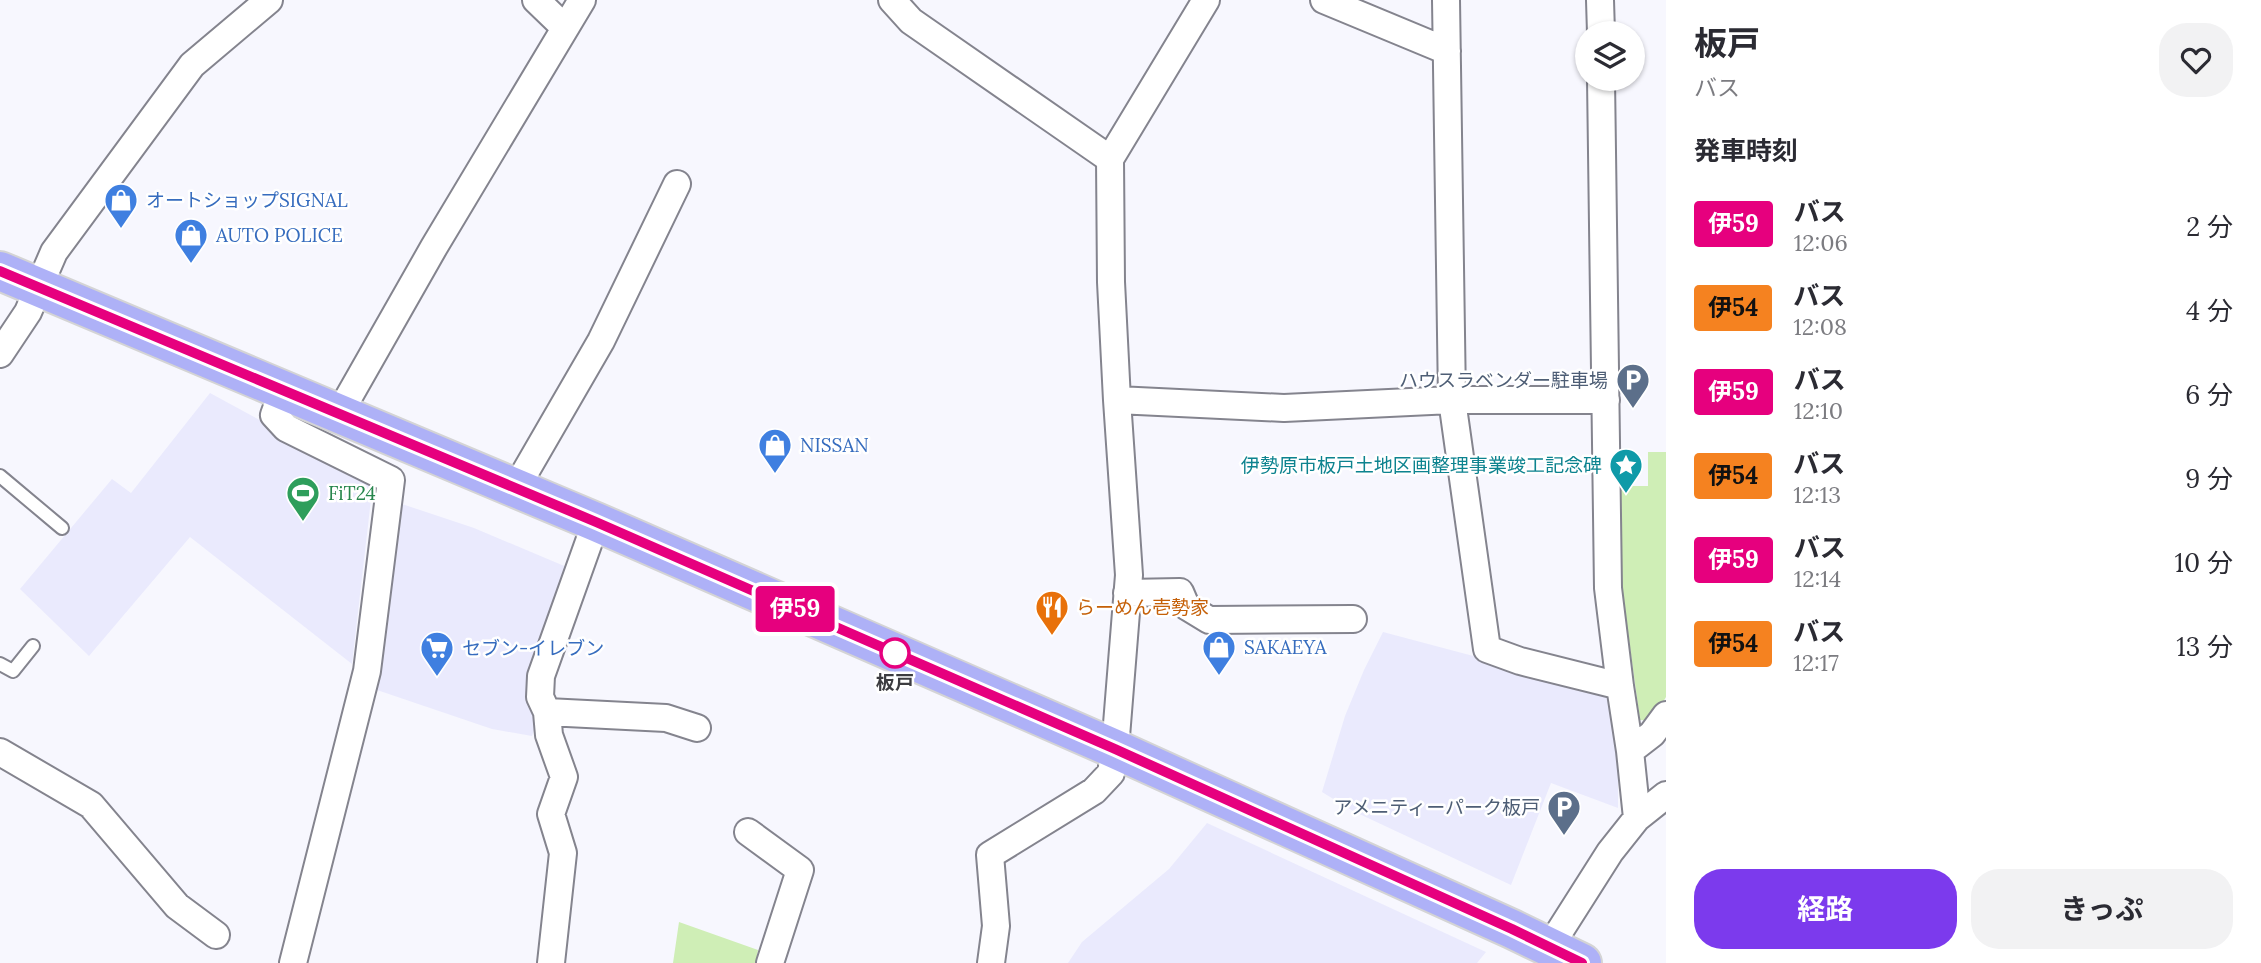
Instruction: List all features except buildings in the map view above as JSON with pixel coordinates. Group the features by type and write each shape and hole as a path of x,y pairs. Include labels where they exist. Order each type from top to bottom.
{"highway":[{"path":"0,271 596,522 1115,749 1566,955"}],"street":[{"path":"0,354 28,312 54,252 192,65 269,0"},
{"path":"536,0 565,28"},
{"path":"339,414 434,247 582,0"},
{"path":"892,0 911,21 1110,159"},
{"path":"991,963 996,926 990,855 1094,792 1111,773 1129,575 1111,282 1110,159 1206,0"},
{"path":"1324,0 1447,51"},
{"path":"1446,0 1452,400 1487,649 1520,661 1620,686"},
{"path":"1600,0 1601,21"},
{"path":"1601,91 1608,588 1637,818"},
{"path":"516,488 601,341 677,184"},
{"path":"283,390 274,415 286,428 391,480 366,671 293,963"},
{"path":"1117,400 1284,408 1452,400 1606,400"},
{"path":"551,963 563,853 551,814 564,777 550,735 547,712 540,697 541,676 596,522"},
{"path":"1127,593 1180,592 1186,606 1209,620 1353,619"},
{"path":"547,712 666,718 697,728"},
{"path":"1630,751 1652,734 1666,715"},
{"path":"0,752 91,805 177,906 216,935"},
{"path":"1566,955 1609,852 1637,818 1666,795"},
{"path":"748,832 800,870 770,963"}],"lane":[{"path":"0,476 62,527"},
{"path":"0,664 13,671 33,646"}],"shaded area":[{"path":"210,393 373,482 352,664 190,537 89,656 20,589 112,479 131,493"},
{"path":"399,503 474,528 569,568 529,695 536,724 532,736 492,729 374,689 389,609"},
{"path":"1383,632 1601,690 1609,700 1618,770 1618,808 1551,783 1511,885 1353,811 1322,792 1345,716"},
{"path":"1207,823 1486,952 1477,963 1068,963 1082,942 1169,869"}],"green space":[{"path":"1648,452 1666,452 1666,697 1652,721 1640,720 1620,575 1619,486 1648,486"},
{"path":"679,922 758,950 756,963 673,963"}],"bus line":[{"name":"伊59","path":"0,271 596,522 1115,749 1582,963"}],"place":[{"name":"オートショップSIGNAL","path":"121,230"},
{"name":"AUTO POLICE","path":"191,265"},
{"name":"ハウスラベンダー駐車場","path":"1633,410"},
{"name":"NISSAN","path":"775,475"},
{"name":"伊勢原市板戸土地区画整理事業竣工記念碑","path":"1626,495"},
{"name":"FiT24","path":"303,523"},
{"name":"らーめん壱勢家","path":"1052,637"},
{"name":"板戸","path":"895,653"},
{"name":"SAKAEYA","path":"1219,677"},
{"name":"セブン-イレブン","path":"437,678"},
{"name":"アメニティーパーク板戸","path":"1564,837"}]}
